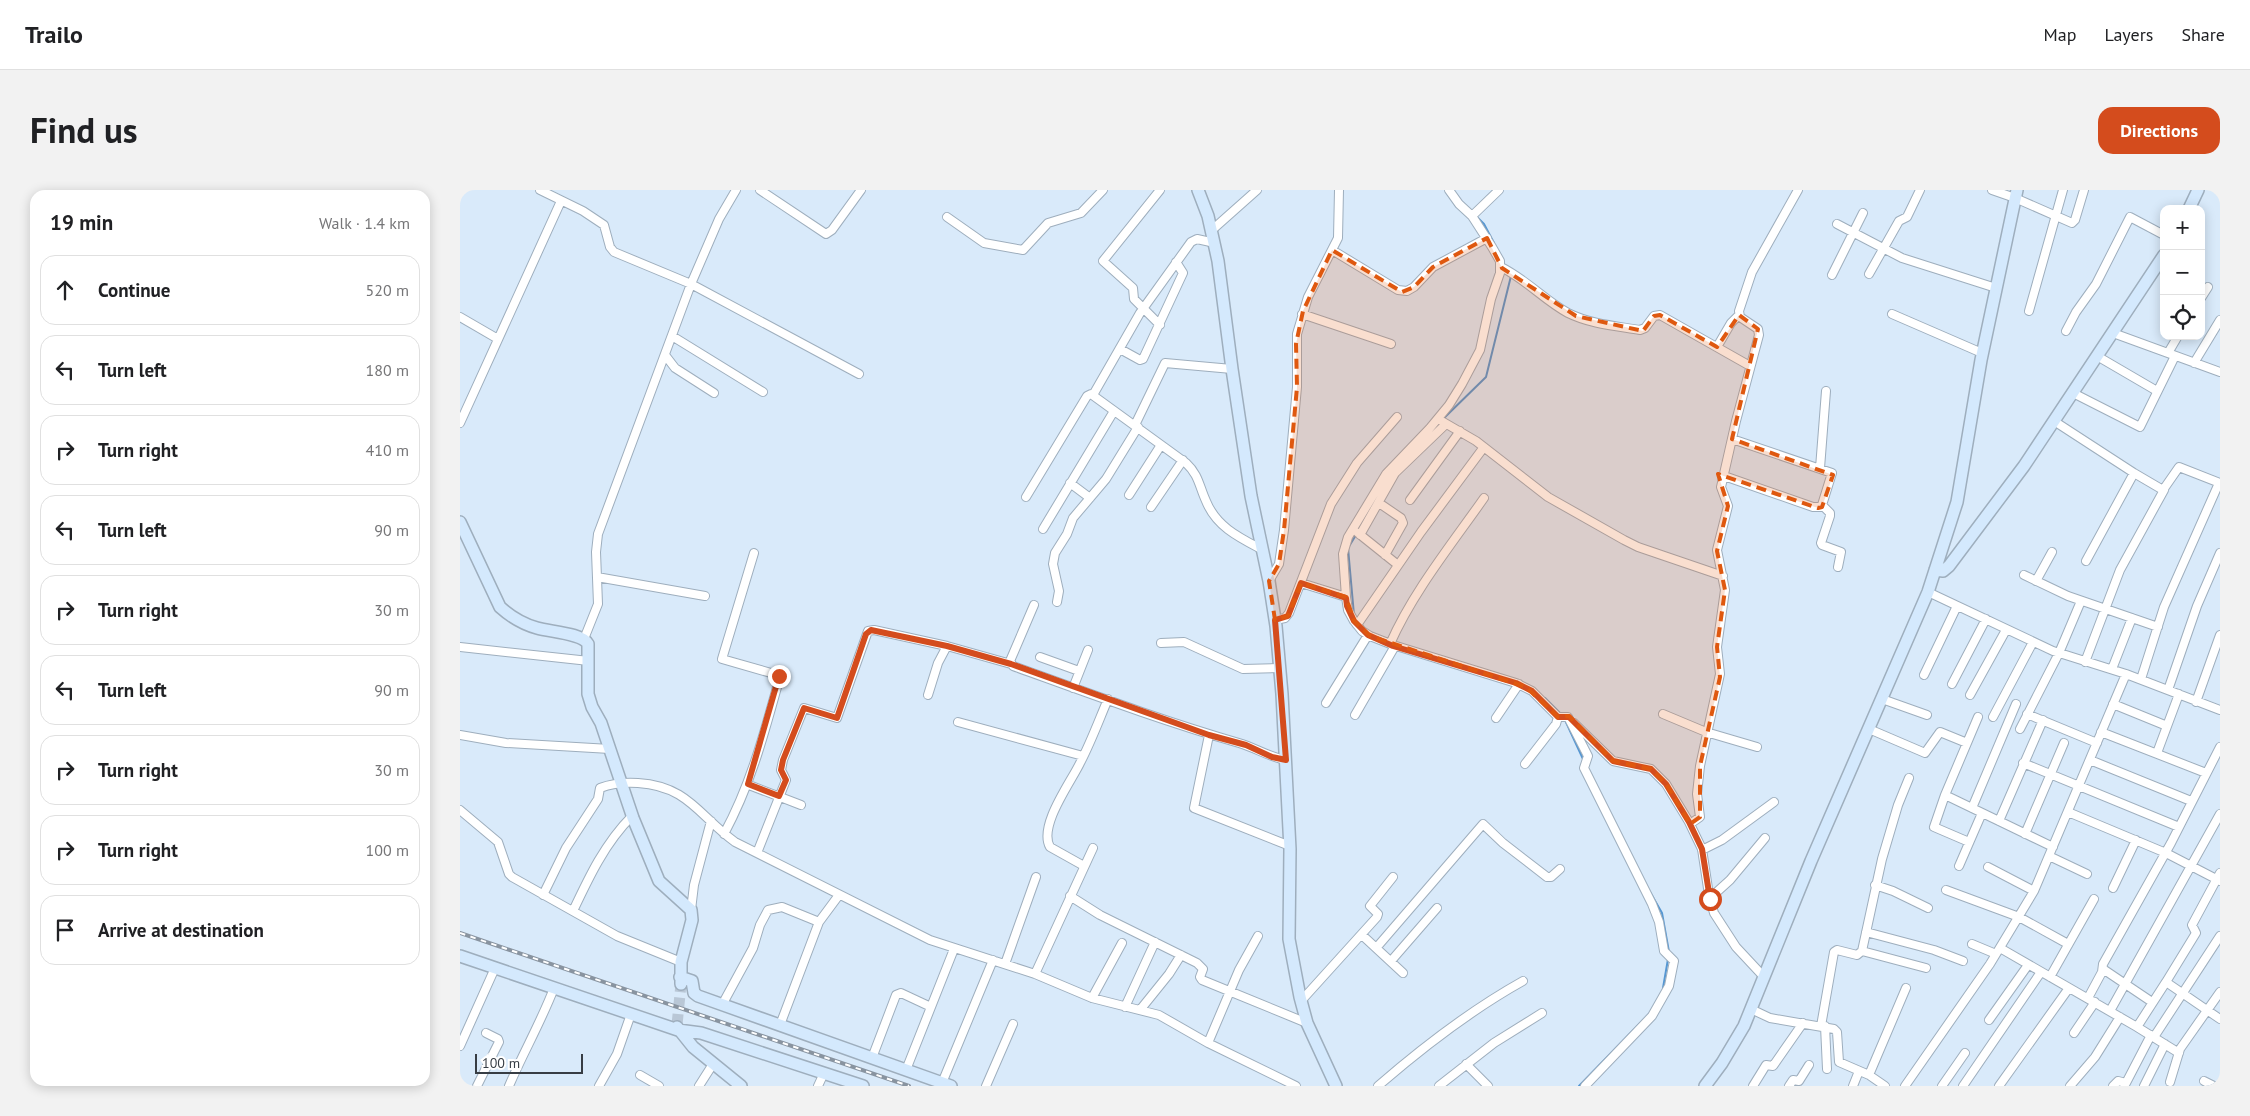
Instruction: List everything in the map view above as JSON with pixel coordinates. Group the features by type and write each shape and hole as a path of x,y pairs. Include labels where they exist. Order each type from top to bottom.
{"street":[{"path":"540,190 604,225 610,247 614,252 691,284 859,374"},
{"path":"584,639 598,604 596,552 598,534 691,284 719,219 736,190"},
{"path":"760,190 826,234 832,230 861,190"},
{"path":"947,218 984,243 1023,250 1048,222 1082,212 1103,190"},
{"path":"1160,190 1103,261 1133,288 1133,298 1160,325"},
{"path":"1198,190 1215,243 1232,370 1261,548 1269,581 1275,620 1280,668 1290,846 1288,930 1307,1023 1336,1086"},
{"path":"1212,230 1257,190"},
{"path":"1269,581 1279,564 1284,530 1297,387 1296,334 1302,314 1339,232 1339,190"},
{"path":"1449,190 1459,204 1473,214 1505,269 1523,278 1556,305 1576,316 1640,330 1645,328 1654,316 1660,315 1750,366"},
{"path":"1473,214 1499,190"},
{"path":"1717,347 1731,323 1739,315 1752,272 1798,190"},
{"path":"1869,274 1899,221 1908,216 1920,190"},
{"path":"1992,190 2016,194 2056,216 2074,222 2084,190"},
{"path":"2029,311 2063,190"},
{"path":"2191,205 2198,190"},
{"path":"1705,1086 1722,1063 1744,1026 1811,861 1928,592 1958,502 1982,353 2016,194"},
{"path":"460,423 561,201"},
{"path":"1832,275 1864,213"},
{"path":"2066,331 2076,312 2096,284 2130,217 2160,233"},
{"path":"1837,224 1853,234 1914,263 1996,288"},
{"path":"1332,250 1398,290 1407,291 1414,287 1433,268 1487,238"},
{"path":"1093,395 1143,309 1176,262 1194,240 1215,243"},
{"path":"1935,570 1943,571 1951,564 2024,466 2160,261"},
{"path":"1120,349 1142,360 1183,273 1176,262"},
{"path":"1505,269 1491,299 1480,350 1441,421 1395,474 1379,503 1357,532 1346,542 1343,554 1346,598 1349,612 1368,635 1519,684 1532,691 1613,761 1644,767 1655,772 1666,784 1690,824 1702,850 1714,913 1736,947 1764,978"},
{"path":"2203,295 2208,287"},
{"path":"1302,314 1390,344"},
{"path":"1892,314 1982,353"},
{"path":"1690,824 1700,817 1697,786 1706,732 1720,677 1717,647 1725,594 1717,550 1728,506 1721,489 1759,332 1756,327 1739,315"},
{"path":"460,317 498,339"},
{"path":"2194,363 2220,320"},
{"path":"2113,333 2220,372"},
{"path":"672,336 763,392"},
{"path":"2073,393 2140,427 2157,392 2177,340"},
{"path":"665,355 675,368 714,393"},
{"path":"2097,356 2157,392"},
{"path":"1057,602 1059,590 1053,564 1055,553 1067,534 1073,518 1111,471 1136,426 1165,363 1232,370"},
{"path":"1820,468 1826,391"},
{"path":"1026,498 1087,396 1093,395 1183,460 1197,474 1207,504 1218,521 1227,529 1261,548"},
{"path":"1043,530 1114,411"},
{"path":"1275,620 1288,616 1331,504 1357,462 1398,416"},
{"path":"1441,421 1484,447 1548,497 1638,548 1723,576"},
{"path":"1357,532 1388,470 1441,421"},
{"path":"2054,421 2134,473 2164,490"},
{"path":"1410,500 1460,431"},
{"path":"1732,439 1831,472 1833,474 1822,507"},
{"path":"1129,495 1161,445"},
{"path":"1358,624 1398,565 1484,447"},
{"path":"1151,507 1183,460"},
{"path":"2085,662 2120,570 2164,490 2179,467 2220,483 2183,562 2140,679"},
{"path":"2086,561 2134,473"},
{"path":"1724,476 1813,507 1822,507 1830,514 1821,544 1841,552 1838,567"},
{"path":"1070,483 1090,498"},
{"path":"1355,715 1422,588 1484,498"},
{"path":"1379,503 1401,518 1403,523 1385,555"},
{"path":"460,522 500,606 509,616 537,628 584,639 588,644 588,694 592,707 601,723 632,816 659,881 691,910"},
{"path":"1357,532 1398,565"},
{"path":"2036,581 2052,552"},
{"path":"724,834 748,784 779,676 725,661 722,658 754,553"},
{"path":"2168,690 2196,606 2220,553"},
{"path":"2024,574 2081,601 2158,627"},
{"path":"597,577 705,596"},
{"path":"1301,583 1346,598"},
{"path":"1928,592 2006,630 2059,653 2112,669 2220,710"},
{"path":"2020,729 2059,653 2081,601"},
{"path":"1011,664 1010,661 1034,605"},
{"path":"1924,675 1957,606"},
{"path":"2112,669 2132,618"},
{"path":"1952,684 1986,620"},
{"path":"757,853 786,780 781,770 783,760 804,708 837,718 868,631 874,630 947,646 1011,664 1073,688 1209,735 1246,745 1272,757 1286,760"},
{"path":"1970,695 2006,630"},
{"path":"1326,703 1368,635"},
{"path":"2196,702 2220,635"},
{"path":"1161,643 1184,642 1243,669 1280,668"},
{"path":"1994,717 2033,642"},
{"path":"928,695 938,663 947,646"},
{"path":"460,647 589,661"},
{"path":"1073,688 1088,650"},
{"path":"1040,657 1079,671"},
{"path":"1905,1086 1998,951 2034,891 2126,674"},
{"path":"1496,718 1519,684"},
{"path":"2157,753 2179,694"},
{"path":"1084,866 1050,847 1047,840 1052,815 1083,756 1108,699"},
{"path":"1882,699 1927,715"},
{"path":"1972,808 2016,704"},
{"path":"2113,704 2166,726"},
{"path":"1662,714 1706,732 1757,747"},
{"path":"2027,714 2097,743"},
{"path":"1970,842 1934,827 1945,795 1978,717"},
{"path":"1563,718 1586,752 1585,763 1656,913 1668,954 1674,963 1667,993 1656,1011 1585,1086"},
{"path":"1525,764 1556,724 1563,718"},
{"path":"1999,821 2043,720"},
{"path":"958,722 1083,756"},
{"path":"1869,730 1925,753 1940,732 1966,743"},
{"path":"2102,732 2206,772"},
{"path":"460,735 506,744 610,750"},
{"path":"1209,735 1194,808 1290,846"},
{"path":"2025,834 2064,743"},
{"path":"2074,1033 2091,1000 2103,969 2103,964 2166,853 2220,747"},
{"path":"2090,760 2192,801"},
{"path":"2023,763 2179,827"},
{"path":"1827,1069 1823,1026 1834,952 1837,950 1857,955 1862,951 1875,885 1898,805 1909,778"},
{"path":"543,895 566,848 598,799 600,788 621,782 668,788 697,807 724,834 757,853 930,940 1035,974 1092,998 1168,1019 1208,1044 1296,1086"},
{"path":"748,784 801,805"},
{"path":"1945,795 2053,847"},
{"path":"1702,850 1722,840 1774,802"},
{"path":"460,810 498,842 509,874 617,936 681,962"},
{"path":"2068,812 2166,853 2219,878 2192,926 2196,933 2137,1027"},
{"path":"1959,866 1982,813"},
{"path":"2110,1011 2220,814"},
{"path":"572,911 598,860 620,828 632,816"},
{"path":"711,821 700,861 691,910 692,920 681,962 681,980 692,981 694,993 698,996 946,1084 993,960"},
{"path":"1377,947 1483,824 1503,843 1547,877 1552,877 1560,869"},
{"path":"1710,899 1730,880 1765,838"},
{"path":"2113,888 2136,840"},
{"path":"1035,974 1092,848"},
{"path":"2050,856 2087,874"},
{"path":"1988,867 2034,891"},
{"path":"1005,964 1036,877"},
{"path":"1301,1001 1378,916 1370,908 1370,905 1393,877"},
{"path":"1875,885 1928,908"},
{"path":"1946,890 2019,917 2068,944"},
{"path":"780,1025 819,922 839,895"},
{"path":"1070,896 1100,915 1203,968 1201,980 1307,1023"},
{"path":"2050,977 2094,899"},
{"path":"722,1005 753,948 760,924 768,910 782,908 819,922"},
{"path":"1391,961 1437,908"},
{"path":"1866,932 1934,950 1963,961"},
{"path":"1362,935 1403,973"},
{"path":"1208,1044 1230,991 1258,936"},
{"path":"2113,1086 2118,1081 2126,1083 2152,1036 2220,936"},
{"path":"1125,1007 1155,942"},
{"path":"1092,998 1122,943"},
{"path":"1972,944 1998,951 2028,965 2110,1011 2179,1053"},
{"path":"906,1070 954,949"},
{"path":"1862,951 1926,968"},
{"path":"1140,1010 1169,974 1181,955"},
{"path":"460,956 631,1014 701,1033 863,1086"},
{"path":"1989,1020 2028,965"},
{"path":"460,1046 495,968"},
{"path":"2103,969 2152,1002"},
{"path":"1963,1086 2041,972"},
{"path":"1378,1086 1416,1054 1478,1008 1523,980"},
{"path":"2166,982 2220,1019"},
{"path":"509,1086 525,1048 542,1019 554,988"},
{"path":"1869,1075 1906,988"},
{"path":"1998,1086 2069,988"},
{"path":"2170,1082 2179,1053 2220,992"},
{"path":"872,1058 896,994 901,993 931,1006"},
{"path":"1751,1009 1770,1018 1823,1026 1836,1030 1838,1061 1869,1075 1885,1086"},
{"path":"1439,1086 1512,1030 1542,1013"},
{"path":"600,1086 617,1054 631,1014"},
{"path":"2070,1086 2095,1057 2120,1017"},
{"path":"1752,1086 1766,1065 1773,1066 1804,1023"},
{"path":"986,1086 1013,1024"},
{"path":"678,1027 693,1047 741,1086"},
{"path":"477,1086 499,1042 495,1036 486,1033"},
{"path":"2144,1086 2165,1044"},
{"path":"1942,1086 1965,1054"},
{"path":"699,1086 714,1064"},
{"path":"1466,1064 1488,1086"},
{"path":"1789,1086 1793,1080 1799,1081 1809,1065"},
{"path":"1853,1086 1859,1071"},
{"path":"818,1086 824,1073"},
{"path":"640,1075 659,1086"},
{"path":"1276,1086 1280,1078"},
{"path":"2204,1081 2214,1086"}],"highlighted area":[{"path":"1487,238 1502,268 1576,316 1643,331 1654,316 1660,315 1717,347 1739,315 1758,329 1732,439 1833,475 1822,507 1818,508 1718,474 1728,506 1717,551 1725,590 1717,647 1720,677 1700,766 1700,817 1690,824 1666,784 1651,769 1613,761 1569,716 1558,717 1526,687 1370,636 1354,621 1346,597 1301,583 1288,616 1275,620 1269,581 1279,564 1284,530 1297,387 1296,344 1303,311 1332,250 1402,292 1414,287 1433,267"}],"waterway":[{"path":"1476,216 1484,224 1494,243"},
{"path":"1442,420 1486,377 1511,276"},
{"path":"1354,615 1348,548 1356,535"},
{"path":"1545,698 1561,714"},
{"path":"1565,720 1583,759"},
{"path":"1650,892 1662,913 1669,952"},
{"path":"1663,988 1668,959"},
{"path":"1579,1086 1651,1012"}],"tunnel":[{"path":"677,1025 681,984"}],"railway":[{"path":"460,933 909,1086"}],"route":[{"path":"779,676 763,740 748,784 779,796 786,780 781,770 783,760 804,708 806,707 834,719 839,716 866,634 871,630 947,646 993,661 1011,664 1070,687 1209,735 1246,745 1272,757 1286,760 1275,620 1288,616 1301,583 1346,598 1349,612 1354,621 1368,635 1393,646 1526,687 1541,699 1558,717 1569,717 1613,761 1644,767 1655,772 1666,784 1689,822 1702,849 1710,899"}]}
